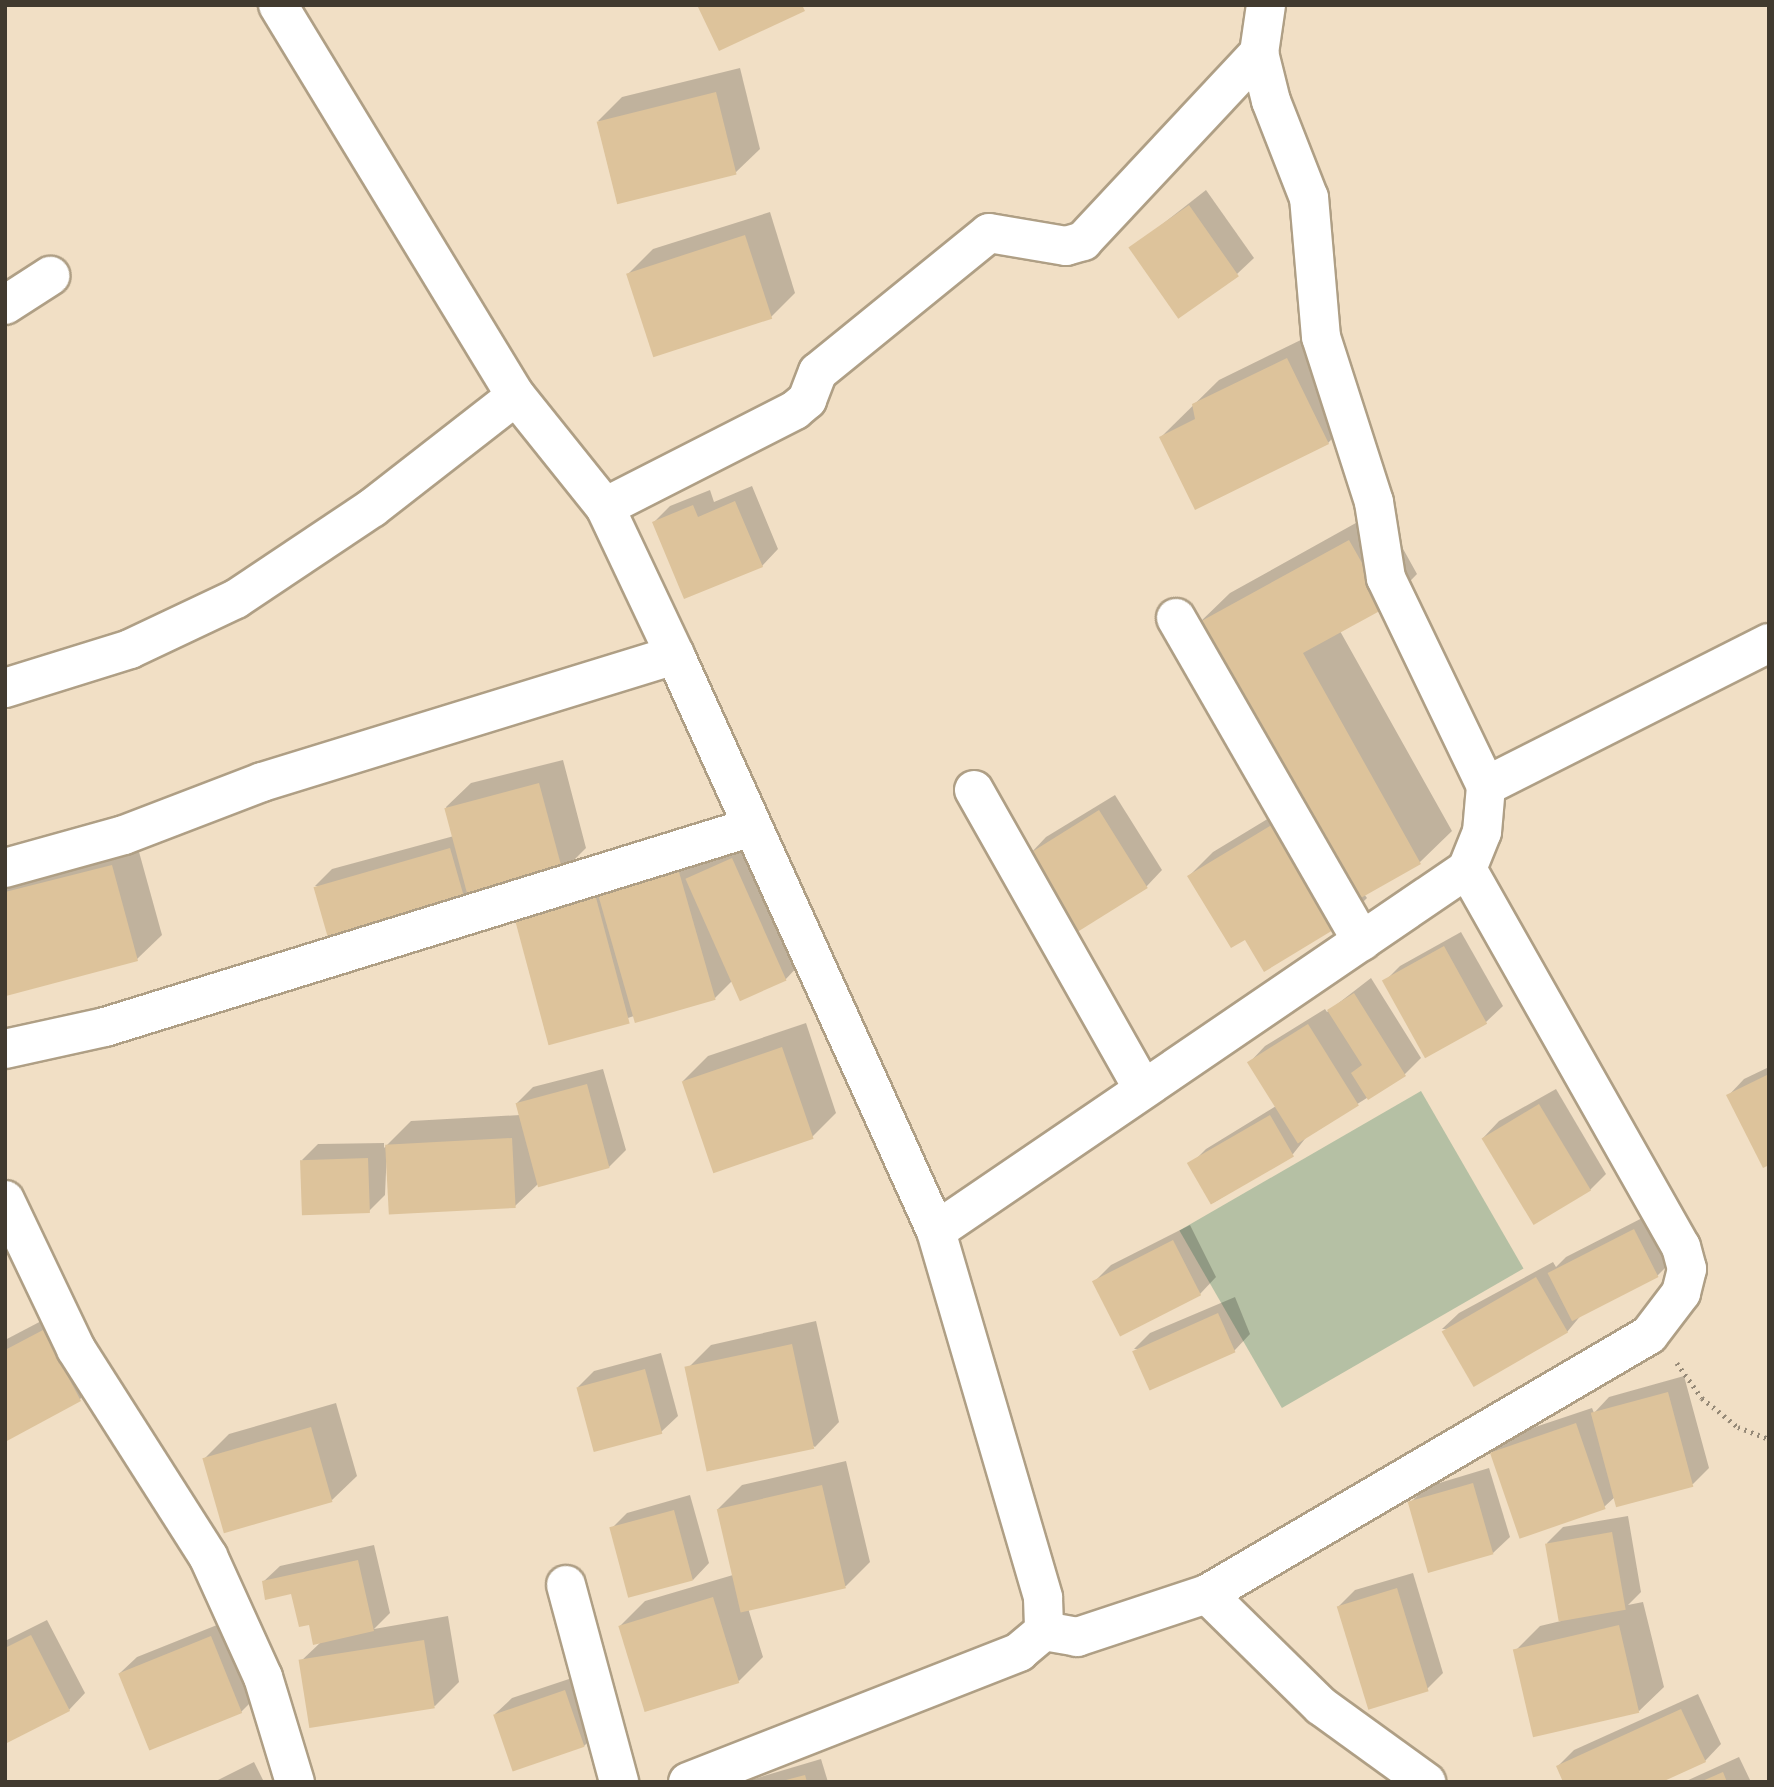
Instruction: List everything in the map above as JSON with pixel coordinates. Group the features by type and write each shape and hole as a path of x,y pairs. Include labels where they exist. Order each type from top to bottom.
{"street":[{"path":"278,5 516,396 605,507 675,655 936,1231 1043,1598 1044,1631"},
{"path":"936,1231 1467,869 1482,832 1486,786 1386,579 1374,502 1321,337 1309,198 1270,101 1258,53 1266,5"},
{"path":"605,507 795,410 807,400 818,372 989,233 1066,246 1083,241 1258,53"},
{"path":"5,305 50,276"},
{"path":"5,688 130,649 236,599 372,508 516,396"},
{"path":"1176,618 1362,941"},
{"path":"1486,786 1769,643"},
{"path":"5,868 124,835 262,782 675,655"},
{"path":"974,790 1143,1089"},
{"path":"5,1049 105,1027 752,827"},
{"path":"1044,1631 1077,1637 1207,1594 1649,1335 1681,1293 1686,1269 1681,1247 1467,869"},
{"path":"5,1200 76,1349 208,1556 263,1677 295,1782"},
{"path":"566,1585 619,1782"},
{"path":"1207,1594 1321,1706 1426,1782"},
{"path":"688,1782 1019,1652 1044,1631"}],"path":[{"path":"1649,1335 1702,1398 1738,1427 1769,1438"}],"green space":[{"path":"1421,1091 1524,1269 1282,1408 1179,1230"}],"building":[{"path":"697,5 802,5 805,11 719,51"},
{"path":"716,92 737,174 617,204 597,122"},
{"path":"1189,205 1239,276 1178,319 1128,247"},
{"path":"745,235 772,319 653,357 626,274"},
{"path":"1287,358 1329,444 1195,510 1159,437 1195,419 1192,404"},
{"path":"735,501 763,567 684,599 652,522 693,505 698,517"},
{"path":"1349,540 1387,607 1303,653 1421,864 1352,903 1196,624"},
{"path":"539,783 563,874 469,899 444,808"},
{"path":"1099,810 1148,888 1077,933 1028,855"},
{"path":"1280,820 1343,924 1264,972 1245,940 1231,948 1187,876"},
{"path":"450,848 466,904 329,943 314,887"},
{"path":"732,858 787,980 740,1001 685,879"},
{"path":"112,865 138,961 6,996 5,892"},
{"path":"679,872 716,1000 635,1023 598,895"},
{"path":"595,894 630,1023 549,1045 514,916"},
{"path":"1444,946 1487,1024 1425,1058 1382,980"},
{"path":"1354,993 1406,1076 1368,1100 1351,1073 1362,1065 1327,1010"},
{"path":"1308,1024 1359,1105 1298,1144 1247,1062"},
{"path":"782,1047 814,1139 713,1173 682,1082"},
{"path":"1769,1074 1769,1165 1763,1168 1726,1095"},
{"path":"587,1084 610,1168 538,1187 516,1103"},
{"path":"1539,1104 1591,1191 1534,1225 1482,1139"},
{"path":"1270,1115 1294,1157 1211,1205 1187,1163"},
{"path":"512,1138 516,1208 389,1215 385,1145"},
{"path":"368,1158 370,1213 302,1215 300,1160"},
{"path":"1634,1229 1659,1277 1572,1321 1548,1273"},
{"path":"1173,1240 1201,1295 1120,1337 1092,1281"},
{"path":"1536,1277 1568,1332 1474,1387 1442,1332"},
{"path":"1218,1313 1235,1352 1150,1391 1132,1351"},
{"path":"43,1330 81,1401 5,1442 5,1350"},
{"path":"792,1344 814,1449 707,1472 684,1367"},
{"path":"645,1369 662,1434 594,1452 576,1387"},
{"path":"1668,1392 1693,1487 1616,1507 1591,1413"},
{"path":"1576,1423 1606,1509 1520,1539 1490,1453"},
{"path":"311,1427 332,1502 224,1533 202,1458"},
{"path":"1473,1483 1493,1554 1428,1573 1408,1502"},
{"path":"822,1485 846,1588 741,1613 717,1509"},
{"path":"674,1510 693,1581 628,1598 609,1527"},
{"path":"1612,1532 1626,1610 1559,1622 1545,1544"},
{"path":"358,1560 374,1631 313,1645 309,1625 299,1627 291,1594 265,1600 262,1581"},
{"path":"1397,1588 1429,1691 1368,1710 1337,1606"},
{"path":"713,1597 739,1683 645,1712 618,1626"},
{"path":"1619,1625 1639,1713 1533,1737 1513,1650"},
{"path":"31,1635 70,1711 5,1744 5,1648"},
{"path":"211,1636 242,1713 149,1750 118,1673"},
{"path":"424,1640 435,1708 309,1728 299,1660"},
{"path":"565,1690 585,1747 513,1771 493,1715"},
{"path":"1681,1709 1706,1762 1662,1782 1563,1782 1556,1766"},
{"path":"1723,1772 1727,1782 1700,1782"},
{"path":"805,1775 807,1782 782,1782 782,1781"}]}
